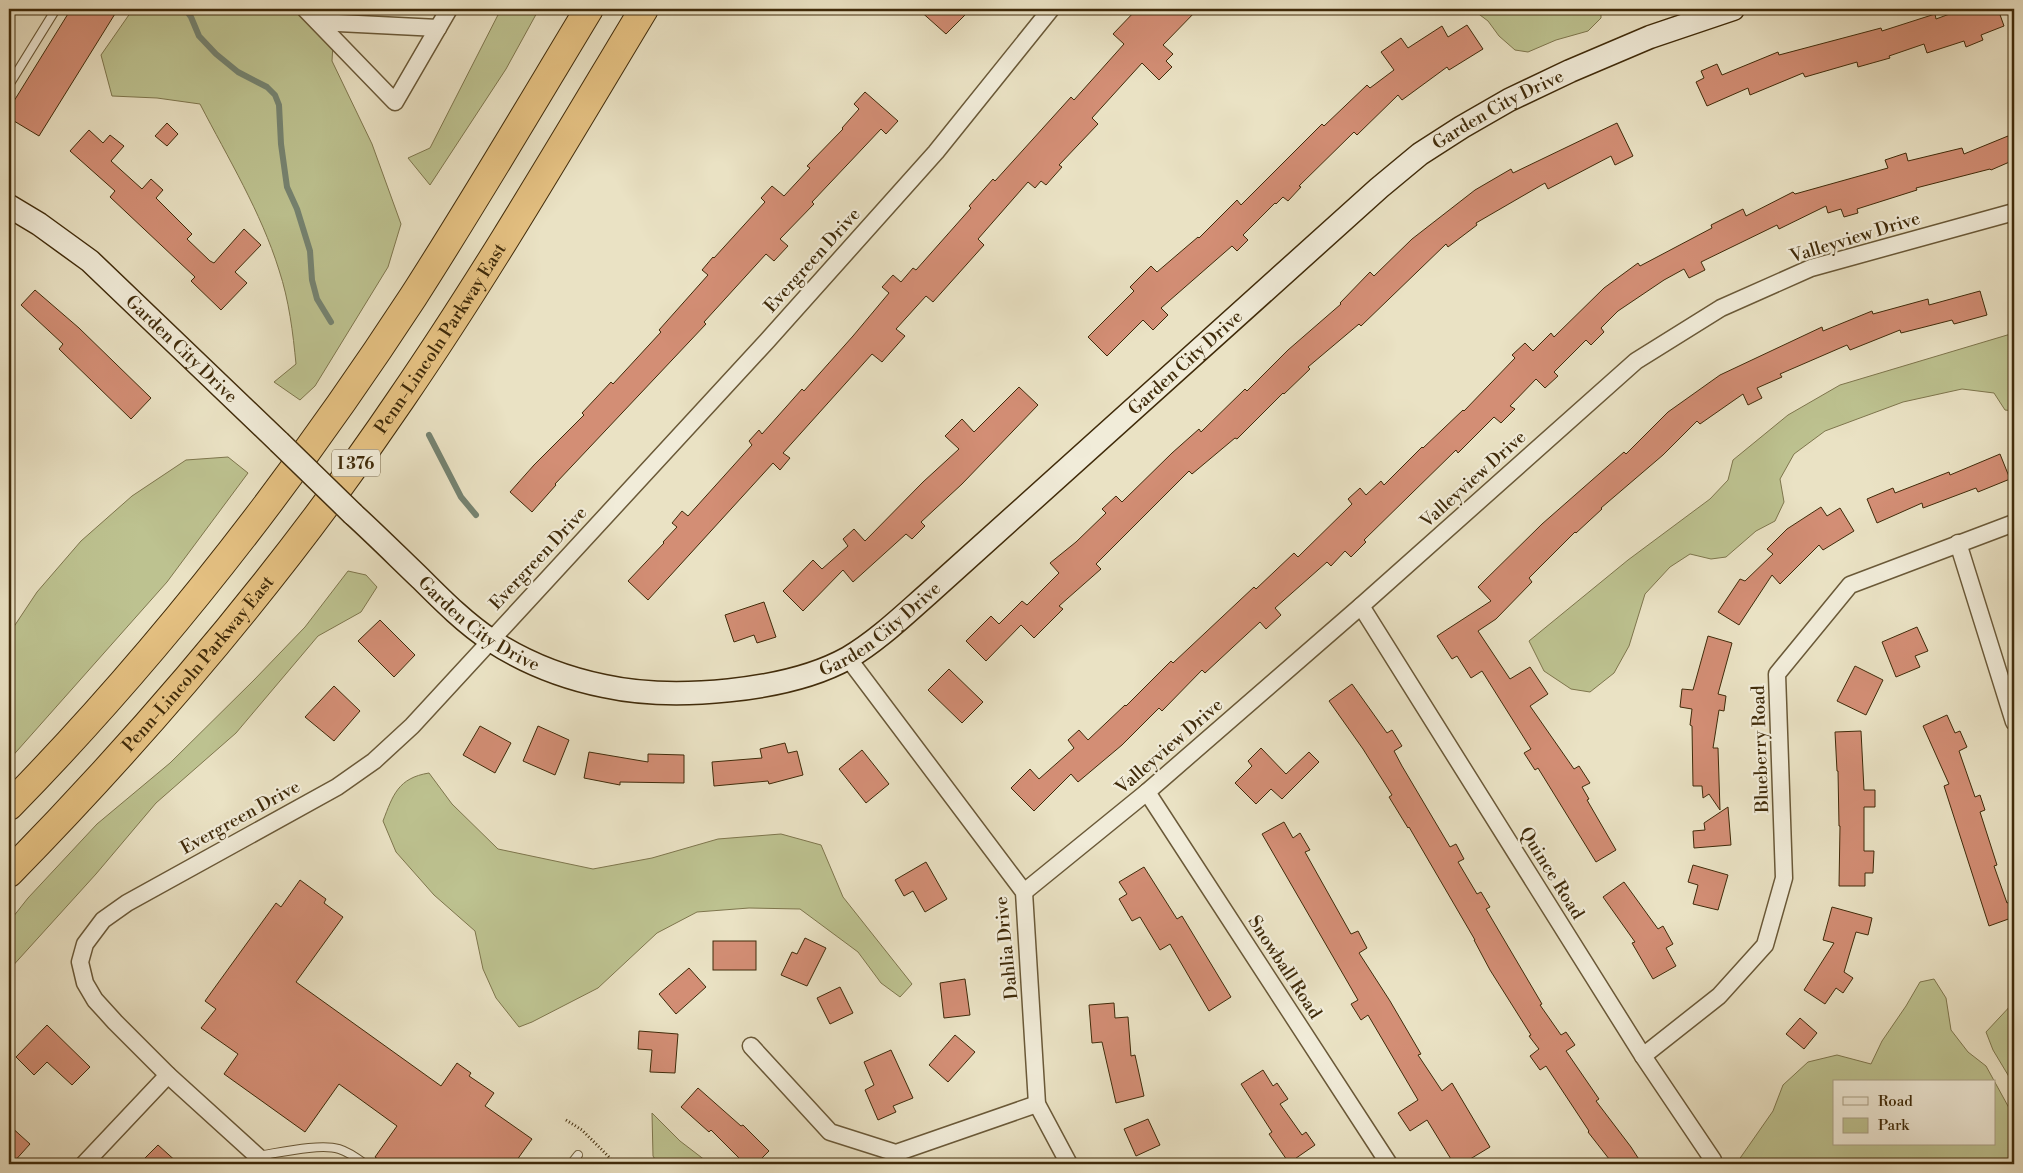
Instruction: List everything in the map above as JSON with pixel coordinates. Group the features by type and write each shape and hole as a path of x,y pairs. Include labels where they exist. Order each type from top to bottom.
{"highway":[{"name":"I 376","path":"9,806 83,726 196,594 308,449 361,374 436,260 589,9"},
{"name":"Penn-Lincoln Parkway East","path":"9,873 112,765 173,695 233,624 346,477 452,324 644,9"}],"street":[{"path":"305,9 395,102 449,9"},
{"name":"Evergreen Drive","path":"261,1160 168,1075 95,1000 85,983 80,962 85,944 103,920 127,903 337,787 374,761 412,726 766,341 936,152 1051,9"},
{"name":"Garden City Drive","path":"9,206 39,224 90,261 450,608 490,640 526,660 550,670 605,687 646,692 701,692 759,687 808,675 848,658 882,633 928,594 1378,188 1420,154 1509,100 1570,71 1650,36 1733,9"},
{"path":"318,22 438,28"},
{"name":"Valleyview Drive","path":"1024,892 1147,792 1636,361 1721,308 1811,268 2014,212"},
{"name":"Blueberry Road","path":"1643,1056 1718,996 1765,945 1784,878 1777,674 1850,585 2014,523"},
{"path":"1958,543 2014,722"},
{"name":"Quince Road","path":"1360,606 1643,1056 1713,1160"},
{"name":"Dahlia Drive","path":"848,658 1024,892 1038,1104 1069,1164"},
{"name":"Snowball Road","path":"1147,792 1389,1164"},
{"path":"751,1046 830,1132 896,1153 1038,1104"},
{"path":"84,1164 168,1075"}],"lane":[{"path":"9,85 56,9"},
{"path":"261,1160 322,1147 337,1148 350,1153 366,1164"},
{"path":"571,1164 578,1155"}],"path":[{"path":"566,1120 582,1130 616,1164"}],"green space":[{"path":"133,9 335,9 332,61 372,144 401,224 388,267 315,386 300,400 274,382 296,364 288,305 272,248 233,165 200,104 157,98 112,96 101,55"},
{"path":"501,9 539,9 506,69 430,185 408,158 430,148"},
{"path":"1472,9 1601,9 1601,18 1588,31 1556,40 1528,52 1515,50 1499,36 1488,21"},
{"path":"2014,333 2014,411 2005,410 1994,393 1962,389 1903,402 1825,431 1794,454 1780,479 1784,502 1775,521 1756,531 1726,557 1711,559 1690,554 1670,567 1645,594 1629,646 1614,673 1590,692 1571,689 1544,671 1529,641 1628,560 1710,499 1728,480 1733,460 1788,415 1840,385"},
{"path":"228,457 248,473 167,582 9,760 9,634 37,592 81,541 132,496 186,460"},
{"path":"348,571 366,575 377,587 361,612 318,636 236,733 156,803 96,874 9,970 9,922 28,898 97,824 170,763 254,680 305,627"},
{"path":"429,773 452,804 498,849 593,869 652,858 718,839 781,834 821,845 843,897 912,984 900,997 881,983 858,952 800,909 749,908 697,912 657,933 598,988 519,1027 496,998 483,969 475,931 434,895 396,852 383,821 398,789 410,779"},
{"path":"1934,979 1946,998 1951,1030 1968,1052 1986,1066 1994,1080 1833,1080 1833,1146 1996,1146 1996,1084 2014,1117 2014,1164 1736,1164 1773,1111 1783,1085 1808,1062 1837,1055 1871,1064 1882,1041 1920,982"},
{"path":"2014,1002 2014,1085 1993,1050 1986,1032"},
{"path":"652,1113 680,1141 710,1164 658,1164 653,1156"}],"building":[{"path":"71,9 118,9 39,136 9,118 9,109"},
{"path":"918,9 971,9 946,34"},
{"path":"1137,9 1198,9 1163,45 1173,54 1166,61 1172,67 1159,80 1142,63 1092,118 1098,124 1059,165 1062,167 1046,185 1041,181 1035,188 1028,182 978,239 984,245 933,302 926,296 896,329 905,336 882,362 872,354 783,453 790,458 780,470 773,463 648,600 628,581 677,527 672,523 682,511 688,516 752,445 749,441 759,430 762,434 802,389 804,391 889,293 882,287 893,275 901,282 913,268 916,270 971,208 969,206 993,179 995,181 1071,97 1074,100 1124,44 1113,34"},
{"path":"1963,9 1998,9 2004,26 1981,35 1983,40 1966,47 1964,41 1927,53 1924,44 1889,56 1890,58 1858,67 1857,62 1805,77 1803,73 1750,95 1748,88 1707,106 1696,82 1704,78 1701,71 1717,64 1722,75 1778,52 1779,55 1881,28 1882,31 1935,14 1936,19"},
{"path":"1467,25 1483,49 1449,70 1447,67 1402,100 1398,95 1357,135 1354,132 1299,186 1301,187 1288,201 1283,197 1275,203 1243,235 1248,240 1237,251 1232,246 1161,308 1168,315 1153,330 1143,320 1107,356 1088,337 1134,291 1130,287 1151,266 1157,272 1199,238 1237,200 1241,205 1322,124 1324,126 1367,85 1370,88 1394,70 1381,52 1401,38 1408,48 1442,26 1448,37"},
{"path":"865,92 898,121 886,134 881,129 812,202 814,204 780,239 788,246 774,261 766,254 704,322 706,324 555,484 532,512 510,492 584,415 582,413 611,382 613,384 661,332 659,330 708,275 702,270 765,202 761,198 772,186 784,196 810,168 807,166 843,129 859,109 854,104"},
{"path":"167,123 178,134 167,146 155,136"},
{"path":"1617,123 1633,156 1615,165 1611,156 1548,189 1545,183 1476,223 1477,225 1448,247 1446,244 1361,326 1359,324 1308,367 1310,369 1237,439 1235,438 1192,474 1189,471 1096,564 1101,569 1059,606 1063,609 1034,638 1021,625 986,661 966,641 991,616 999,624 1022,601 1027,605 1059,573 1050,563 1076,542 1106,513 1102,509 1116,496 1122,502 1172,453 1199,429 1201,432 1245,389 1247,391 1288,350 1341,304 1370,272 1374,276 1412,239 1475,190 1511,169 1513,173"},
{"path":"89,130 103,143 110,135 124,146 111,161 142,189 151,179 163,190 156,198 192,234 187,239 210,261 214,263 244,229 261,245 235,272 247,283 221,310 191,281 195,277 110,197 115,191 70,151"},
{"path":"2008,136 2014,150 2014,160 1991,170 1916,188 1917,190 1857,209 1858,213 1844,217 1841,209 1828,213 1826,206 1779,229 1777,225 1701,262 1705,270 1689,278 1684,269 1664,280 1618,311 1601,328 1604,332 1591,345 1586,340 1554,372 1558,376 1545,388 1536,379 1510,406 1515,409 1501,423 1494,417 1458,453 1456,450 1364,540 1366,542 1351,557 1345,551 1331,566 1327,562 1275,608 1281,615 1266,629 1260,622 1205,673 1202,670 1162,711 1159,708 1122,745 1078,782 1071,774 1034,811 1011,788 1030,769 1039,779 1074,748 1068,740 1079,730 1088,740 1126,706 1171,661 1173,663 1254,587 1256,589 1294,553 1298,557 1352,504 1348,499 1360,488 1366,495 1381,481 1384,485 1422,447 1464,411 1515,358 1512,355 1525,343 1533,351 1551,333 1554,337 1604,288 1638,263 1640,266 1712,228 1711,225 1743,209 1746,216 1793,192 1795,194 1888,168 1885,160 1906,153 1908,161 1962,148 1964,154"},
{"path":"35,290 79,328 151,398 131,419 59,349 63,344 21,305"},
{"path":"1980,291 1987,315 1954,324 1952,320 1901,333 1900,330 1850,350 1847,345 1780,374 1782,377 1757,388 1762,398 1748,405 1743,394 1700,424 1697,421 1663,455 1575,532 1529,578 1532,582 1496,619 1478,631 1510,679 1530,667 1548,694 1530,706 1574,769 1579,766 1590,783 1582,787 1589,799 1587,800 1616,850 1596,862 1538,768 1535,770 1524,753 1531,749 1482,671 1471,678 1457,656 1452,659 1437,636 1491,601 1478,587 1542,524 1624,452 1626,454 1668,412 1720,375 1822,327 1823,331 1872,311 1873,314 1928,299 1929,305"},
{"path":"1019,387 1038,405 962,484 921,522 925,526 912,539 906,534 853,582 843,570 803,611 783,591 813,560 822,569 848,546 843,539 854,529 865,541 923,482 959,449 945,436 962,419 974,432"},
{"path":"2000,454 2010,479 1978,492 1976,488 1923,508 1922,503 1877,523 1867,499 1893,488 1895,493 1949,472 1950,475"},
{"path":"1821,507 1827,516 1840,508 1854,531 1823,550 1819,545 1780,584 1772,575 1739,625 1718,612 1740,579 1745,581 1773,554 1767,549 1787,529"},
{"path":"764,602 776,637 757,643 754,635 734,642 725,615"},
{"path":"380,620 415,655 394,677 358,641"},
{"path":"1917,627 1928,651 1915,656 1920,667 1896,677 1882,642"},
{"path":"1708,636 1732,643 1718,694 1726,696 1724,711 1719,710 1713,748 1718,748 1720,810 1709,794 1703,798 1702,786 1693,786 1692,726 1690,725 1692,709 1680,707 1682,689 1693,690"},
{"path":"1855,666 1883,680 1866,715 1837,701"},
{"path":"949,669 983,702 962,723 928,690"},
{"path":"1352,684 1387,733 1392,730 1402,746 1394,751 1402,766 1450,847 1456,844 1464,859 1458,862 1477,894 1481,892 1490,907 1486,909 1542,1004 1540,1005 1561,1035 1566,1032 1575,1045 1566,1051 1599,1099 1596,1101 1642,1164 1613,1164 1588,1132 1546,1066 1540,1070 1530,1056 1539,1049 1529,1036 1531,1035 1490,970 1475,940 1409,827 1389,797 1392,795 1363,749 1329,701"},
{"path":"334,686 360,711 334,741 305,717"},
{"path":"1947,715 1955,733 1960,731 1967,747 1959,751 1975,797 1980,795 1985,810 1980,812 1997,865 1994,866 2007,903 2014,900 2014,917 1989,926 1944,786 1949,784 1923,726"},
{"path":"480,726 511,743 495,773 463,755"},
{"path":"538,726 569,740 555,775 523,761"},
{"path":"1861,731 1864,790 1875,790 1875,807 1864,807 1864,851 1874,851 1873,873 1865,873 1865,886 1839,886 1840,826 1835,732"},
{"path":"785,743 788,753 797,751 803,775 769,784 768,781 714,786 712,762 762,758 760,749"},
{"path":"1261,748 1286,774 1309,752 1319,762 1282,799 1271,789 1256,804 1235,783 1252,766 1248,761"},
{"path":"862,750 889,784 866,803 839,769"},
{"path":"589,752 648,762 648,754 684,755 684,783 620,782 620,785 584,778"},
{"path":"1728,807 1731,845 1694,848 1693,831 1705,830 1704,823"},
{"path":"1284,822 1293,838 1300,833 1310,850 1305,852 1351,934 1358,931 1367,948 1359,953 1421,1054 1418,1055 1442,1091 1452,1083 1490,1147 1462,1164 1454,1164 1427,1120 1410,1131 1398,1113 1418,1100 1368,1015 1361,1020 1351,1004 1358,1000 1262,834"},
{"path":"926,862 947,899 925,912 913,891 904,896 895,880"},
{"path":"1693,865 1728,875 1718,910 1693,904 1698,885 1688,882"},
{"path":"1144,867 1177,919 1182,916 1231,997 1209,1011 1170,944 1160,950 1140,917 1132,921 1119,899 1127,894 1119,882"},
{"path":"300,880 326,899 324,903 343,917 296,982 441,1086 457,1063 471,1073 469,1076 494,1093 485,1106 532,1139 514,1164 385,1164 375,1157 397,1126 339,1084 305,1132 224,1074 238,1054 201,1028 216,1009 205,1001 276,903 281,907"},
{"path":"1624,882 1658,929 1663,926 1673,944 1666,948 1676,966 1653,979 1632,943 1635,942 1603,897"},
{"path":"1832,907 1872,918 1868,935 1856,932 1844,972 1853,978 1843,993 1836,988 1825,1004 1804,990 1834,943 1823,940"},
{"path":"805,938 826,948 807,986 781,975 792,952 797,954"},
{"path":"713,941 756,941 756,970 713,970"},
{"path":"689,968 706,987 676,1014 659,994"},
{"path":"965,979 970,1015 944,1018 940,983"},
{"path":"840,987 853,1013 830,1024 817,998"},
{"path":"1114,1003 1115,1018 1128,1017 1131,1056 1135,1055 1144,1096 1116,1103 1102,1042 1092,1043 1089,1005"},
{"path":"1800,1018 1817,1033 1804,1049 1786,1034"},
{"path":"47,1025 90,1067 72,1085 47,1062 34,1075 16,1057"},
{"path":"639,1031 678,1034 675,1073 650,1072 652,1050 638,1049"},
{"path":"955,1035 975,1052 948,1082 929,1065"},
{"path":"891,1050 913,1098 893,1106 896,1112 878,1120 865,1090 874,1085 864,1062"},
{"path":"1263,1070 1273,1086 1277,1083 1288,1099 1280,1104 1302,1135 1306,1132 1315,1145 1289,1163 1269,1134 1272,1132 1241,1084"},
{"path":"698,1088 741,1126 743,1125 769,1151 756,1164 745,1164 711,1130 709,1132 681,1107"},
{"path":"1148,1119 1160,1145 1136,1156 1124,1129"},
{"path":"9,1125 30,1144 12,1164 9,1164"},
{"path":"158,1145 179,1164 139,1164"}],"waterway":[{"path":"185,9 191,17 199,36 216,54 238,72 267,87 275,95 279,105 281,144 287,187 297,209 310,251 312,280 317,299 331,322"},
{"path":"429,435 461,497 476,515"}]}
